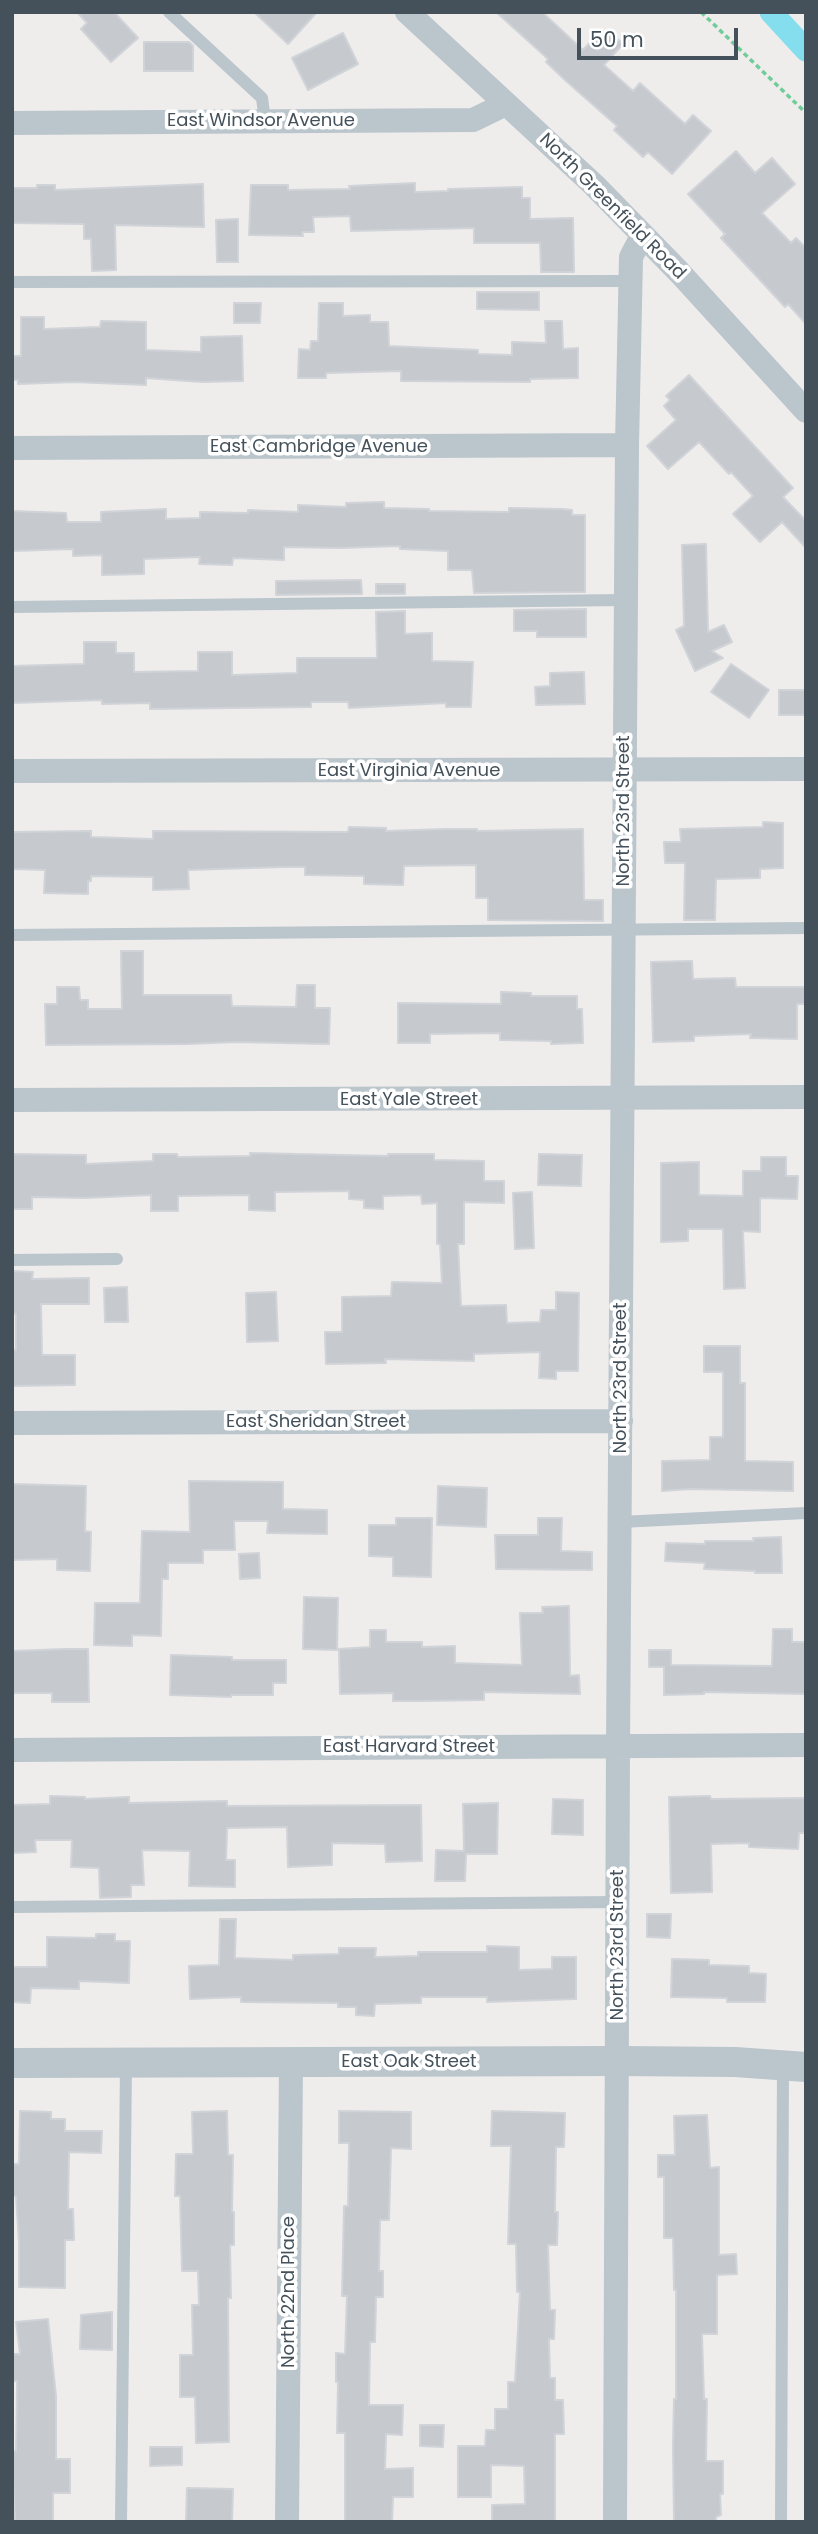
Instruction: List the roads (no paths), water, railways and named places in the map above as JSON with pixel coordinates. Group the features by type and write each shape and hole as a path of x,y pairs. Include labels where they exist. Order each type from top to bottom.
{"street":[{"name":"North Greenfield Road","path":"407,12 594,185 679,272 806,411"},
{"name":"East Windsor Avenue","path":"12,123 473,120 506,104"},
{"name":"North 23rd Street","path":"615,2522 625,600 631,257 642,236"},
{"name":"East Cambridge Avenue","path":"12,448 627,445"},
{"name":"East Virginia Avenue","path":"12,771 806,769"},
{"name":"East Yale Street","path":"12,1100 806,1097"},
{"name":"East Sheridan Street","path":"12,1423 621,1421"},
{"name":"East Harvard Street","path":"12,1750 806,1745"},
{"name":"East Oak Street","path":"12,2063 618,2061 734,2062 794,2066"},
{"name":"North 22nd Place","path":"287,2522 291,2063"}],"lane":[{"path":"169,12 262,98 265,121"},
{"path":"12,282 631,281"},
{"path":"12,607 625,600"},
{"path":"12,935 806,929"},
{"path":"12,1260 117,1259"},
{"path":"620,1522 806,1513"},
{"path":"12,1907 618,1902"},
{"path":"121,2522 126,2064"},
{"path":"782,2522 794,2066"}],"waterway":[{"path":"771,12 806,50"}]}
